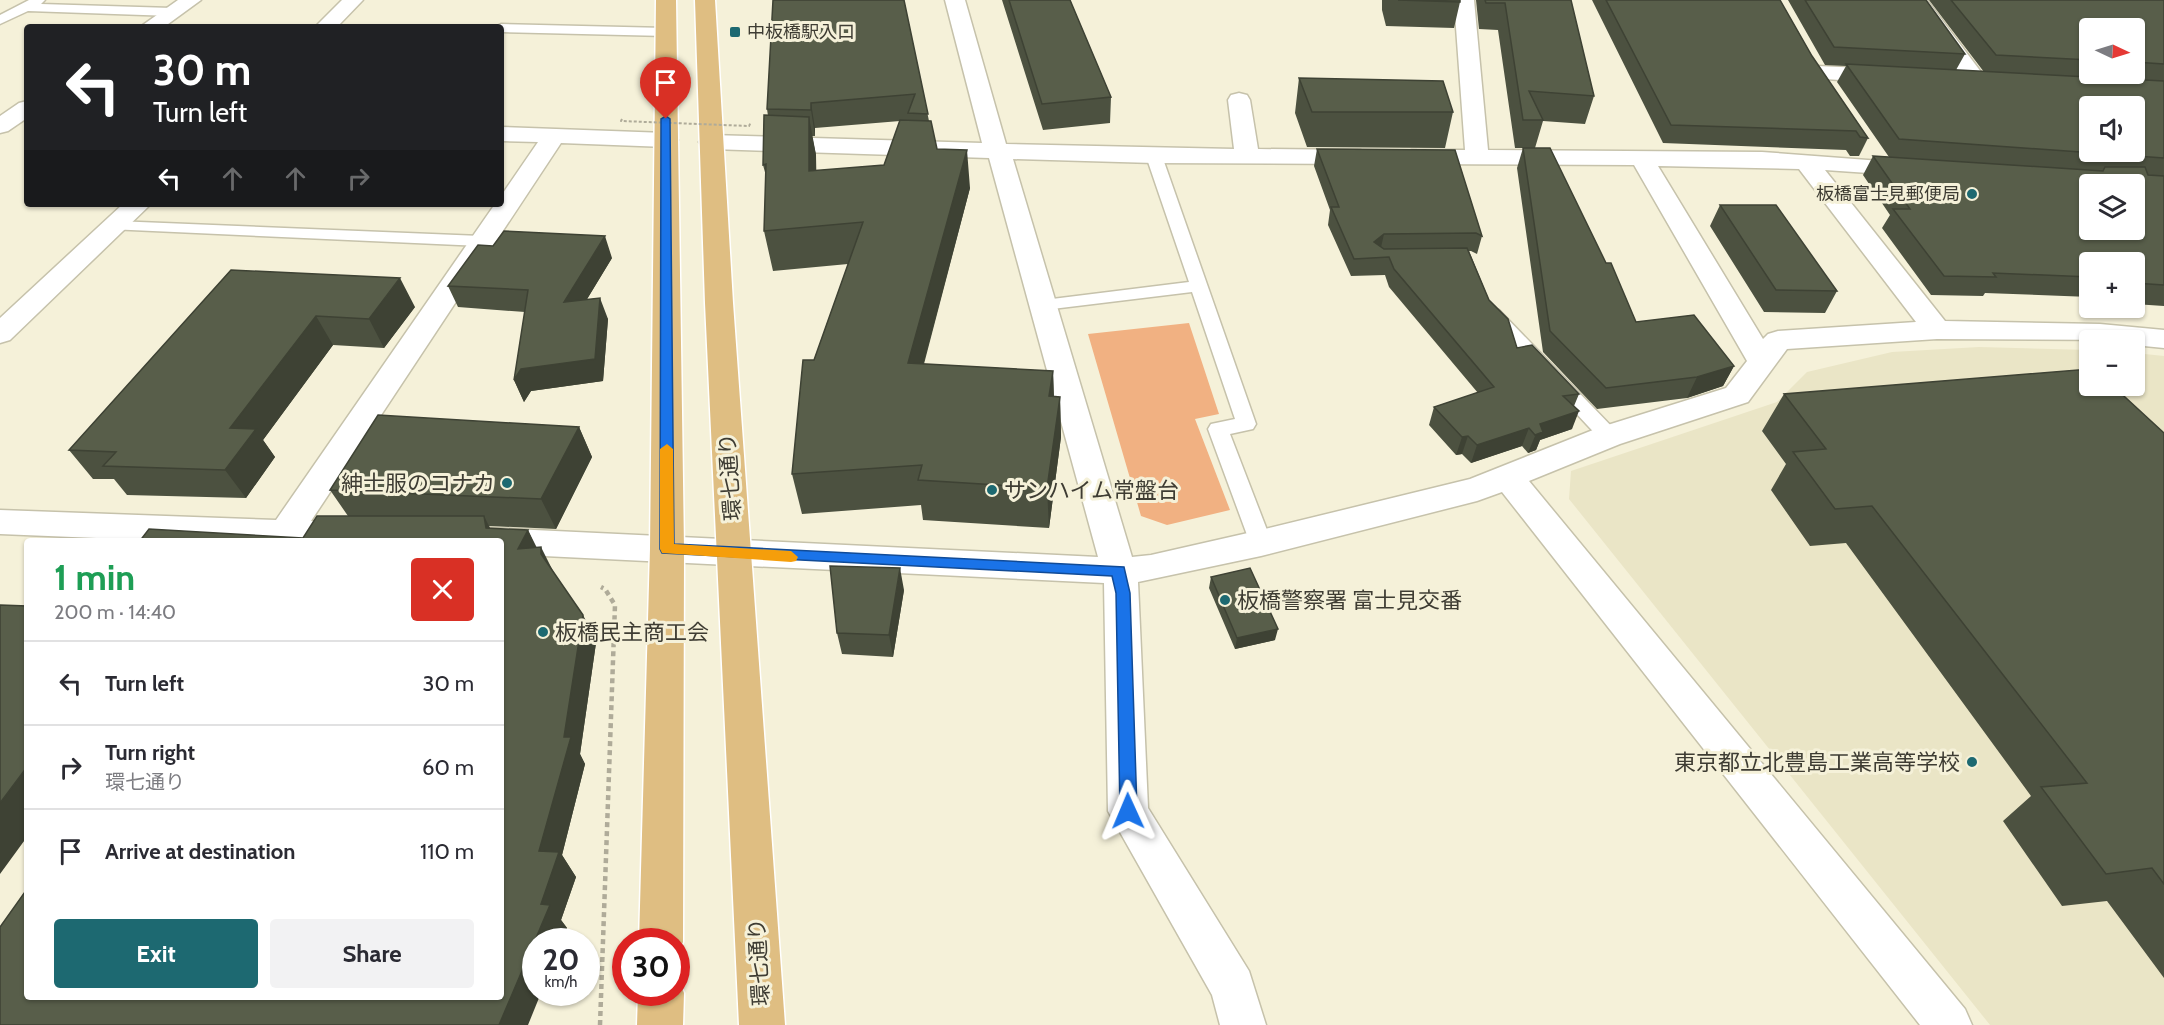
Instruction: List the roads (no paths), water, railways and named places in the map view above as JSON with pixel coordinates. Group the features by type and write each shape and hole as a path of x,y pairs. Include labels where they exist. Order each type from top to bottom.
{"main road":[{"path":"661,928 667,549 666,0"},
{"name":"環七通り","path":"705,0 719,303 736,554 762,1025"},
{"path":"660,1025 661,1006"}],"street":[{"path":"154,24 190,0"},
{"path":"328,24 353,0"},
{"path":"955,0 991,138 1004,165 1119,571 1123,593 1128,811 1233,987 1243,1025"},
{"path":"1464,0 1477,157"},
{"path":"1917,0 1987,81 1954,79"},
{"path":"1805,52 1830,91"},
{"path":"1817,73 1908,77"},
{"path":"1239,100 1247,157"},
{"path":"504,134 666,141"},
{"path":"282,537 554,136"},
{"path":"711,142 1154,156 1762,159 1806,162 1874,157 1938,171"},
{"path":"1642,159 1762,361"},
{"path":"1806,162 1937,330"},
{"path":"0,334 135,207"},
{"path":"504,542 1119,571 1151,568 1477,489 1609,436 1737,395 1778,340 1937,330 2100,333 2164,339"},
{"path":"1507,476 1949,1025"},
{"path":"0,522 282,537 381,537"}],"lane":[{"path":"0,20 39,0"},
{"path":"26,7 172,12"},
{"path":"504,28 666,32"},
{"path":"1154,156 1246,424 1218,429 1261,543"},
{"path":"115,226 481,242"},
{"path":"1044,305 1199,286"},
{"path":"1488,302 1492,313 1609,436"}],"place":[{"name":"中板橋駅入口","path":"735,32"},
{"name":"板橋富士見郵便局","path":"1972,194"},
{"name":"紳士服のコナカ","path":"507,483"},
{"name":"サンハイム常盤台","path":"992,490"},
{"name":"板橋警察署 富士見交番","path":"1225,600"},
{"name":"板橋民主商工会","path":"543,632"},
{"name":"東京都立北豊島工業高等学校","path":"1972,762"}]}
